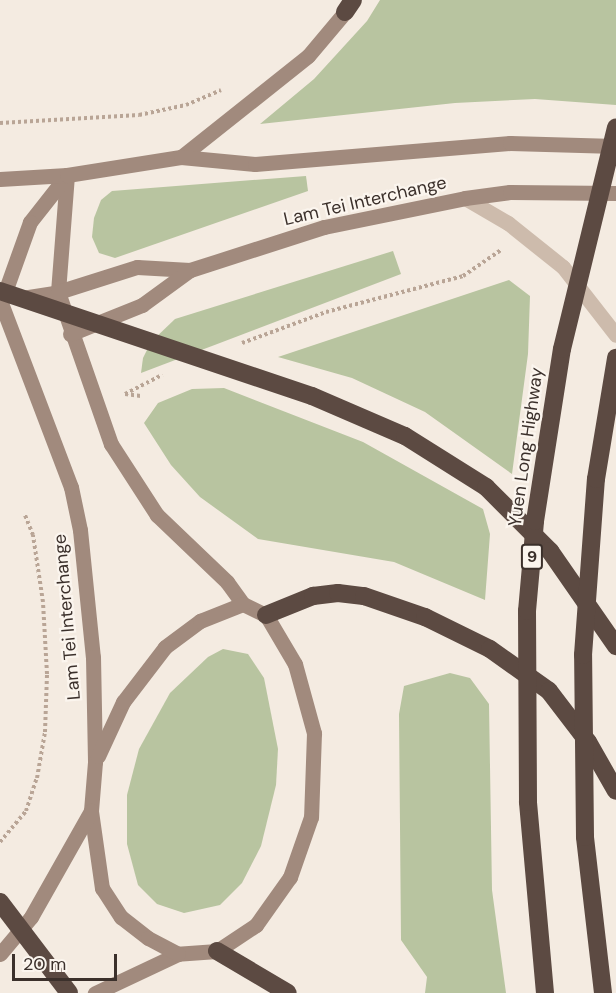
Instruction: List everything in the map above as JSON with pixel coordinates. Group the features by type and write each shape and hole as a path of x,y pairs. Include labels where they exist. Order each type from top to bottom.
{"highway":[{"name":"Yuen Long Highway","path":"545,993 528,802 528,599 535,521 562,349 616,128"},
{"path":"0,299 312,396 405,436 486,487 550,551 616,646"},
{"path":"603,993 585,837 583,655 596,479 616,358"},
{"path":"266,615 314,596 338,593 364,596 425,617 490,649 549,691 588,742 616,791"},
{"path":"0,902 69,993"},
{"path":"218,951 288,993"}],"main road":[{"name":"Lam Tei Interchange","path":"181,157 308,56 348,4"},
{"name":"Lam Tei Interchange","path":"0,178 67,175 181,157 255,164 510,143 616,146"},
{"path":"67,175 58,292 94,406 130,478 157,515 227,582 243,604 266,615 295,664 305,690 314,733 311,817 297,858 275,902 255,925 218,951 178,954 95,993"},
{"path":"0,299 30,222 67,175"},
{"name":"Lam Tei Interchange","path":"178,954 147,938 111,905 96,866 91,811 95,762 93,657 80,530 71,487 0,299 58,292 137,267 190,270 324,226 465,198 521,192 616,193"},
{"path":"70,334 142,305 190,270"},
{"name":"Lam Tei Interchange","path":"95,762 123,702 165,648 200,621 243,604"},
{"name":"Lam Tei Interchange","path":"0,954 31,916 91,811"}],"street":[{"path":"465,198 524,235 563,267 616,335"}],"path":[{"path":"0,123 139,115 186,105 229,87"},
{"path":"237,345 326,312 463,276 524,235"},
{"path":"141,396 124,393 171,371"},
{"path":"0,842 26,811 38,778 45,732 47,674 43,602 33,535 25,515"}],"green space":[{"path":"380,0 616,0 616,105 535,99 455,103 260,124 314,79 367,21"},
{"path":"306,176 308,191 115,258 99,253 92,237 94,218 101,200 112,191"},
{"path":"393,251 401,274 141,373 143,358 151,342 175,319"},
{"path":"509,280 530,296 528,354 512,474 425,412 352,378 278,357"},
{"path":"224,388 363,442 483,509 490,534 485,600 394,562 258,539 200,497 171,465 144,423 158,403 192,389"},
{"path":"223,649 248,654 264,678 278,749 276,785 261,846 242,883 220,905 184,913 157,904 138,885 127,844 127,795 139,749 170,693 208,657"},
{"path":"450,673 470,678 489,704 492,890 506,993 425,993 427,977 401,940 399,714 404,686"}]}
